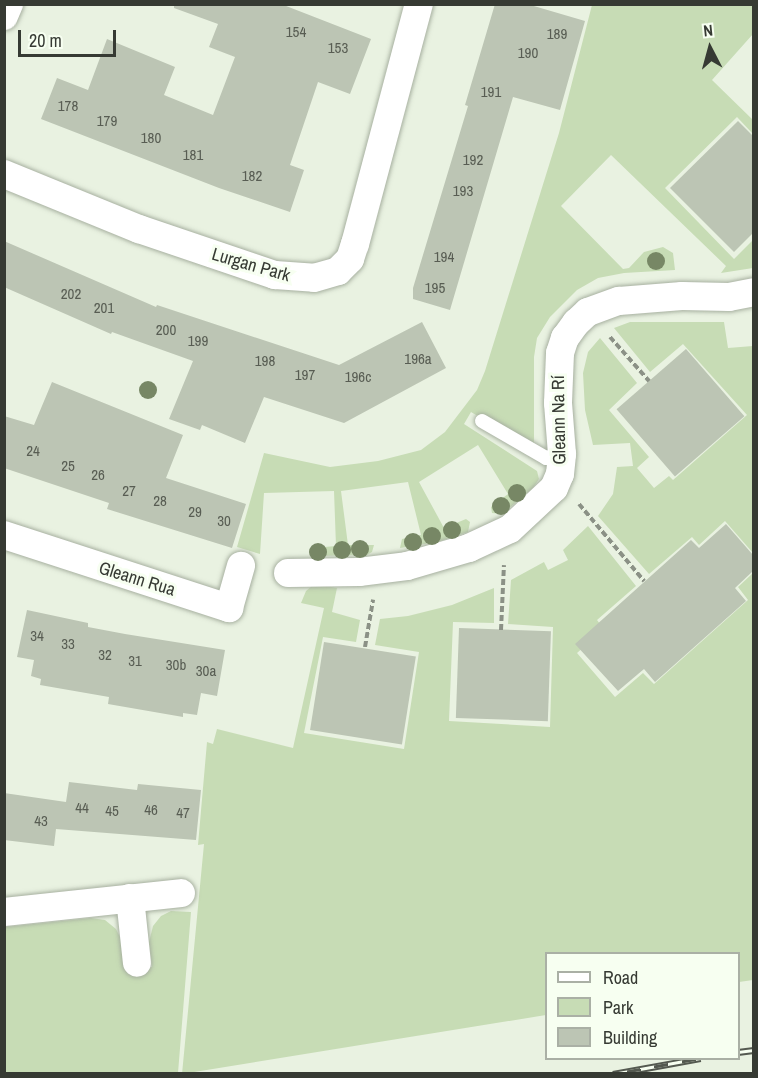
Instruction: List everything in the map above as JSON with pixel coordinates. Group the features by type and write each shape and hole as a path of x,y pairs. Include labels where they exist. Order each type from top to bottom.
{"street":[{"path":"4,16 9,4"},
{"name":"Lurgan Park","path":"4,174 139,229 275,275 314,278 338,272 350,259 355,244 419,4"},
{"name":"Gleann Na Rí","path":"288,573 378,570 436,559 469,548 506,531 554,488 560,467 558,403 560,353 565,338 588,312 602,305 639,298 718,297 753,292"},
{"name":"Gleann Rua","path":"4,535 229,608 241,566"},
{"path":"4,912 182,893"},
{"path":"130,898 137,963"}],"lane":[{"path":"482,421 560,467"}],"path":[{"path":"588,312 649,381"},
{"path":"560,467 645,581"},
{"path":"501,630 506,531"},
{"path":"365,648 378,570"}],"green space":[{"path":"592,5 753,5 753,34 712,80 753,120 753,134 737,117 665,188 734,259 753,240 753,268 721,273 726,266 611,155 561,206 623,269 629,268 644,252 663,247 673,253 675,270 624,273 598,278 577,290 550,317 537,338 534,357 534,445 527,445 471,412 464,424 537,471 539,479 533,488 502,514 492,513 491,507 508,494 478,445 419,482 444,528 466,519 470,522 468,532 437,542 400,548 402,539 421,535 408,482 341,491 348,545 374,545 372,552 367,555 311,556 313,548 336,546 334,491 264,493 260,554 237,547 264,453 330,467 378,461 421,450 445,432 477,390 485,371 559,133"},
{"path":"630,322 724,322 728,348 753,346 753,553 725,521 699,545 692,537 649,574 598,516 613,494 617,467 633,466 630,443 593,445 585,410 583,373 588,352 600,338 637,383 609,410 649,457 637,468 654,488 669,476 673,480 747,415 683,344 650,372 614,328"},
{"path":"588,526 636,586 597,620 604,629 577,653 615,697 643,673 654,684 748,600 738,587 753,573 753,980 740,982 740,952 545,952 545,1015 182,1074 204,844 198,845 207,742 213,744 217,729 293,748 324,608 301,603 306,591 312,586 320,585 337,588 332,612 360,620 356,642 323,637 304,733 404,749 419,652 375,645 380,619 408,616 452,605 494,588 494,623 453,622 449,721 550,727 553,627 508,624 511,580 544,562 548,570 568,560 563,550"},
{"path":"171,911 191,912 178,1073 5,1074 5,927 91,918 105,920 116,929 122,941 125,970 152,967 149,942 153,926 161,916"}],"building":[{"path":"174,4 281,4 371,39 350,94 318,82 290,165 304,170 290,212 219,188 41,119 57,78 88,90 107,39 175,67 164,95 213,115 235,57 209,47 218,24 174,8"},
{"path":"495,4 527,4 585,21 560,110 513,97 450,310 413,299 413,288 468,106 465,105"},
{"path":"738,121 753,136 753,233 734,252 670,188"},
{"path":"4,241 156,307 157,305 339,365 422,322 446,368 344,423 264,397 245,443 202,425 200,430 169,419 193,361 112,332 111,334 4,287"},
{"path":"686,349 744,416 675,477 617,409"},
{"path":"52,382 183,435 166,478 246,504 232,548 107,509 109,503 4,468 4,416 34,425"},
{"path":"726,524 753,555 753,571 735,588 746,601 655,682 644,669 618,691 575,644 691,540 699,548"},
{"path":"27,610 88,623 88,627 225,650 217,696 201,693 197,715 183,713 183,717 108,704 109,697 40,685 41,679 31,676 34,660 17,657"},
{"path":"459,628 551,631 548,721 456,718"},
{"path":"324,642 416,657 402,744 310,730"},
{"path":"69,782 137,790 138,784 201,790 196,840 56,829 54,846 4,840 4,793 66,802"}],"railway":[{"path":"740,1052 754,1050"},
{"path":"613,1074 690,1060"}]}
